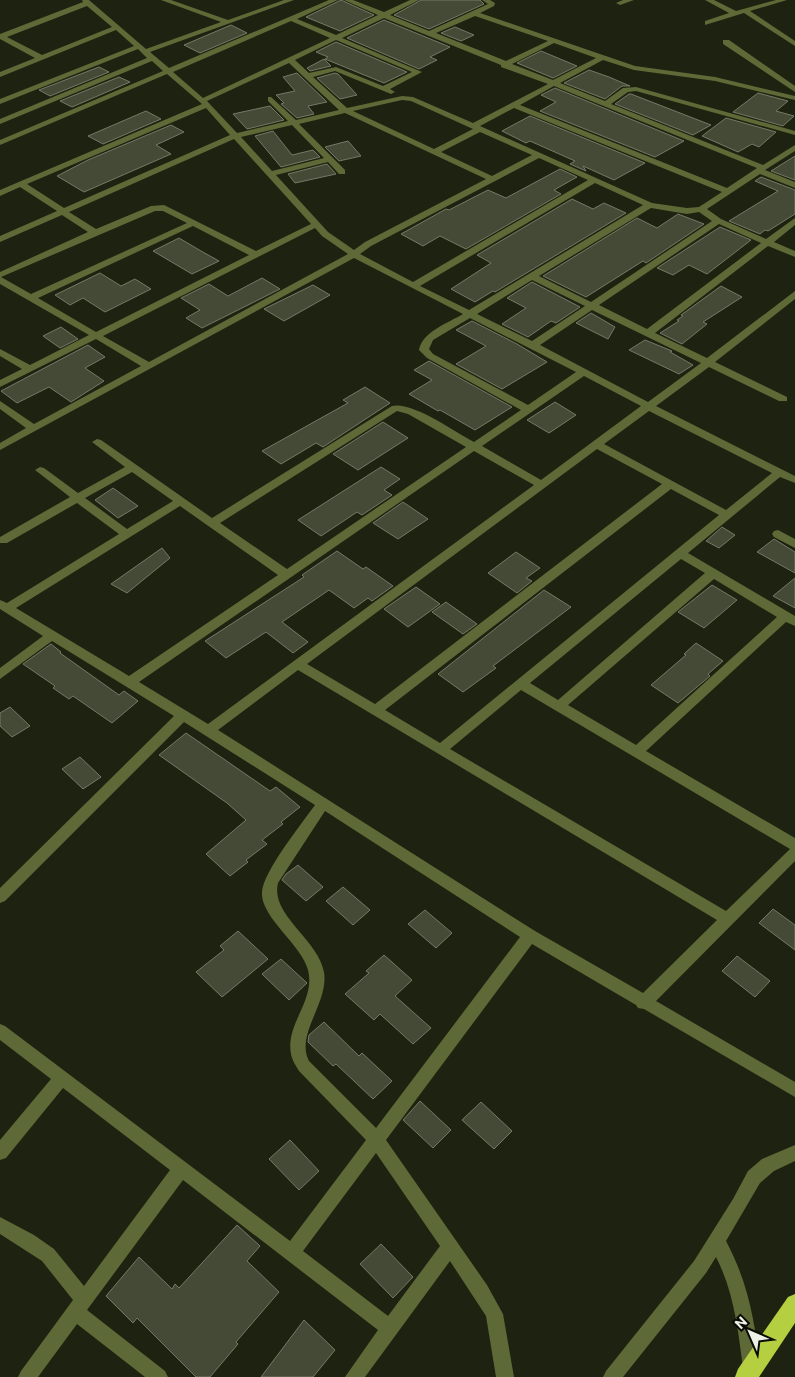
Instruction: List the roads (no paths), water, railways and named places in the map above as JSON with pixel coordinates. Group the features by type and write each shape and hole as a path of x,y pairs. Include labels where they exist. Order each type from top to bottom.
{"highway":[{"path":"749,1372 795,1304"}],"street":[{"path":"164,0 228,22"},
{"path":"261,0 276,5"},
{"path":"0,102 292,0"},
{"path":"0,143 335,0"},
{"path":"347,0 761,169 795,185"},
{"path":"0,193 204,103 289,59 416,0"},
{"path":"428,34 492,5 485,0"},
{"path":"620,3 631,0"},
{"path":"708,0 735,13"},
{"path":"744,0 755,7"},
{"path":"708,23 744,10 784,0"},
{"path":"1,37 86,1 204,103 315,225 354,254 413,286 533,344 648,406 795,480"},
{"path":"744,10 795,44"},
{"path":"474,13 634,68 715,79 795,98"},
{"path":"291,19 418,72 383,89"},
{"path":"0,75 117,27"},
{"path":"1,37 41,58"},
{"path":"504,65 553,41"},
{"path":"726,42 795,90"},
{"path":"0,122 146,51"},
{"path":"434,152 514,105 601,58"},
{"path":"289,59 344,110 492,180"},
{"path":"308,76 336,69 402,98"},
{"path":"604,105 626,90 636,89 795,132"},
{"path":"0,239 234,136 402,98 412,99 650,205 687,211 701,209 795,148"},
{"path":"271,99 342,172"},
{"path":"514,105 728,191"},
{"path":"0,447 354,254 368,244 537,156"},
{"path":"269,174 330,159"},
{"path":"413,286 593,181"},
{"path":"20,184 95,232"},
{"path":"527,409 430,356 424,350 425,344 430,338 650,205"},
{"path":"0,275 95,232 154,208 164,208 256,255"},
{"path":"701,209 718,221 795,254"},
{"path":"533,344 718,221"},
{"path":"648,333 795,221"},
{"path":"30,298 193,223"},
{"path":"0,384 315,225"},
{"path":"531,276 783,399"},
{"path":"0,280 149,366"},
{"path":"208,730 707,363 795,294"},
{"path":"0,352 29,370"},
{"path":"130,682 583,372"},
{"path":"0,404 34,429"},
{"path":"212,522 396,408 412,412 541,484"},
{"path":"97,442 287,575"},
{"path":"596,444 727,515"},
{"path":"3,540 132,466"},
{"path":"40,470 127,534"},
{"path":"441,749 779,472"},
{"path":"376,710 670,484"},
{"path":"180,500 127,534 4,606 208,730 530,935 643,1003 795,1090"},
{"path":"778,534 795,544"},
{"path":"637,752 790,619 680,553"},
{"path":"560,705 713,573"},
{"path":"3,668 52,635"},
{"path":"298,664 727,919"},
{"path":"521,684 560,705 795,845"},
{"path":"0,897 183,715"},
{"path":"323,803 271,882 269,895 273,905 312,959 316,970 318,984 299,1040 298,1053 304,1066 376,1139 481,1291 494,1314 506,1377"},
{"path":"643,1003 795,852"},
{"path":"292,1252 530,935"},
{"path":"0,1031 390,1328"},
{"path":"0,1152 62,1078"},
{"path":"612,1377 700,1267 754,1177 768,1165 795,1153"},
{"path":"27,1377 181,1169"},
{"path":"0,1225 48,1255 80,1305 159,1377"},
{"path":"717,1241 731,1268 743,1307 749,1372"},
{"path":"354,1377 450,1246"}]}
